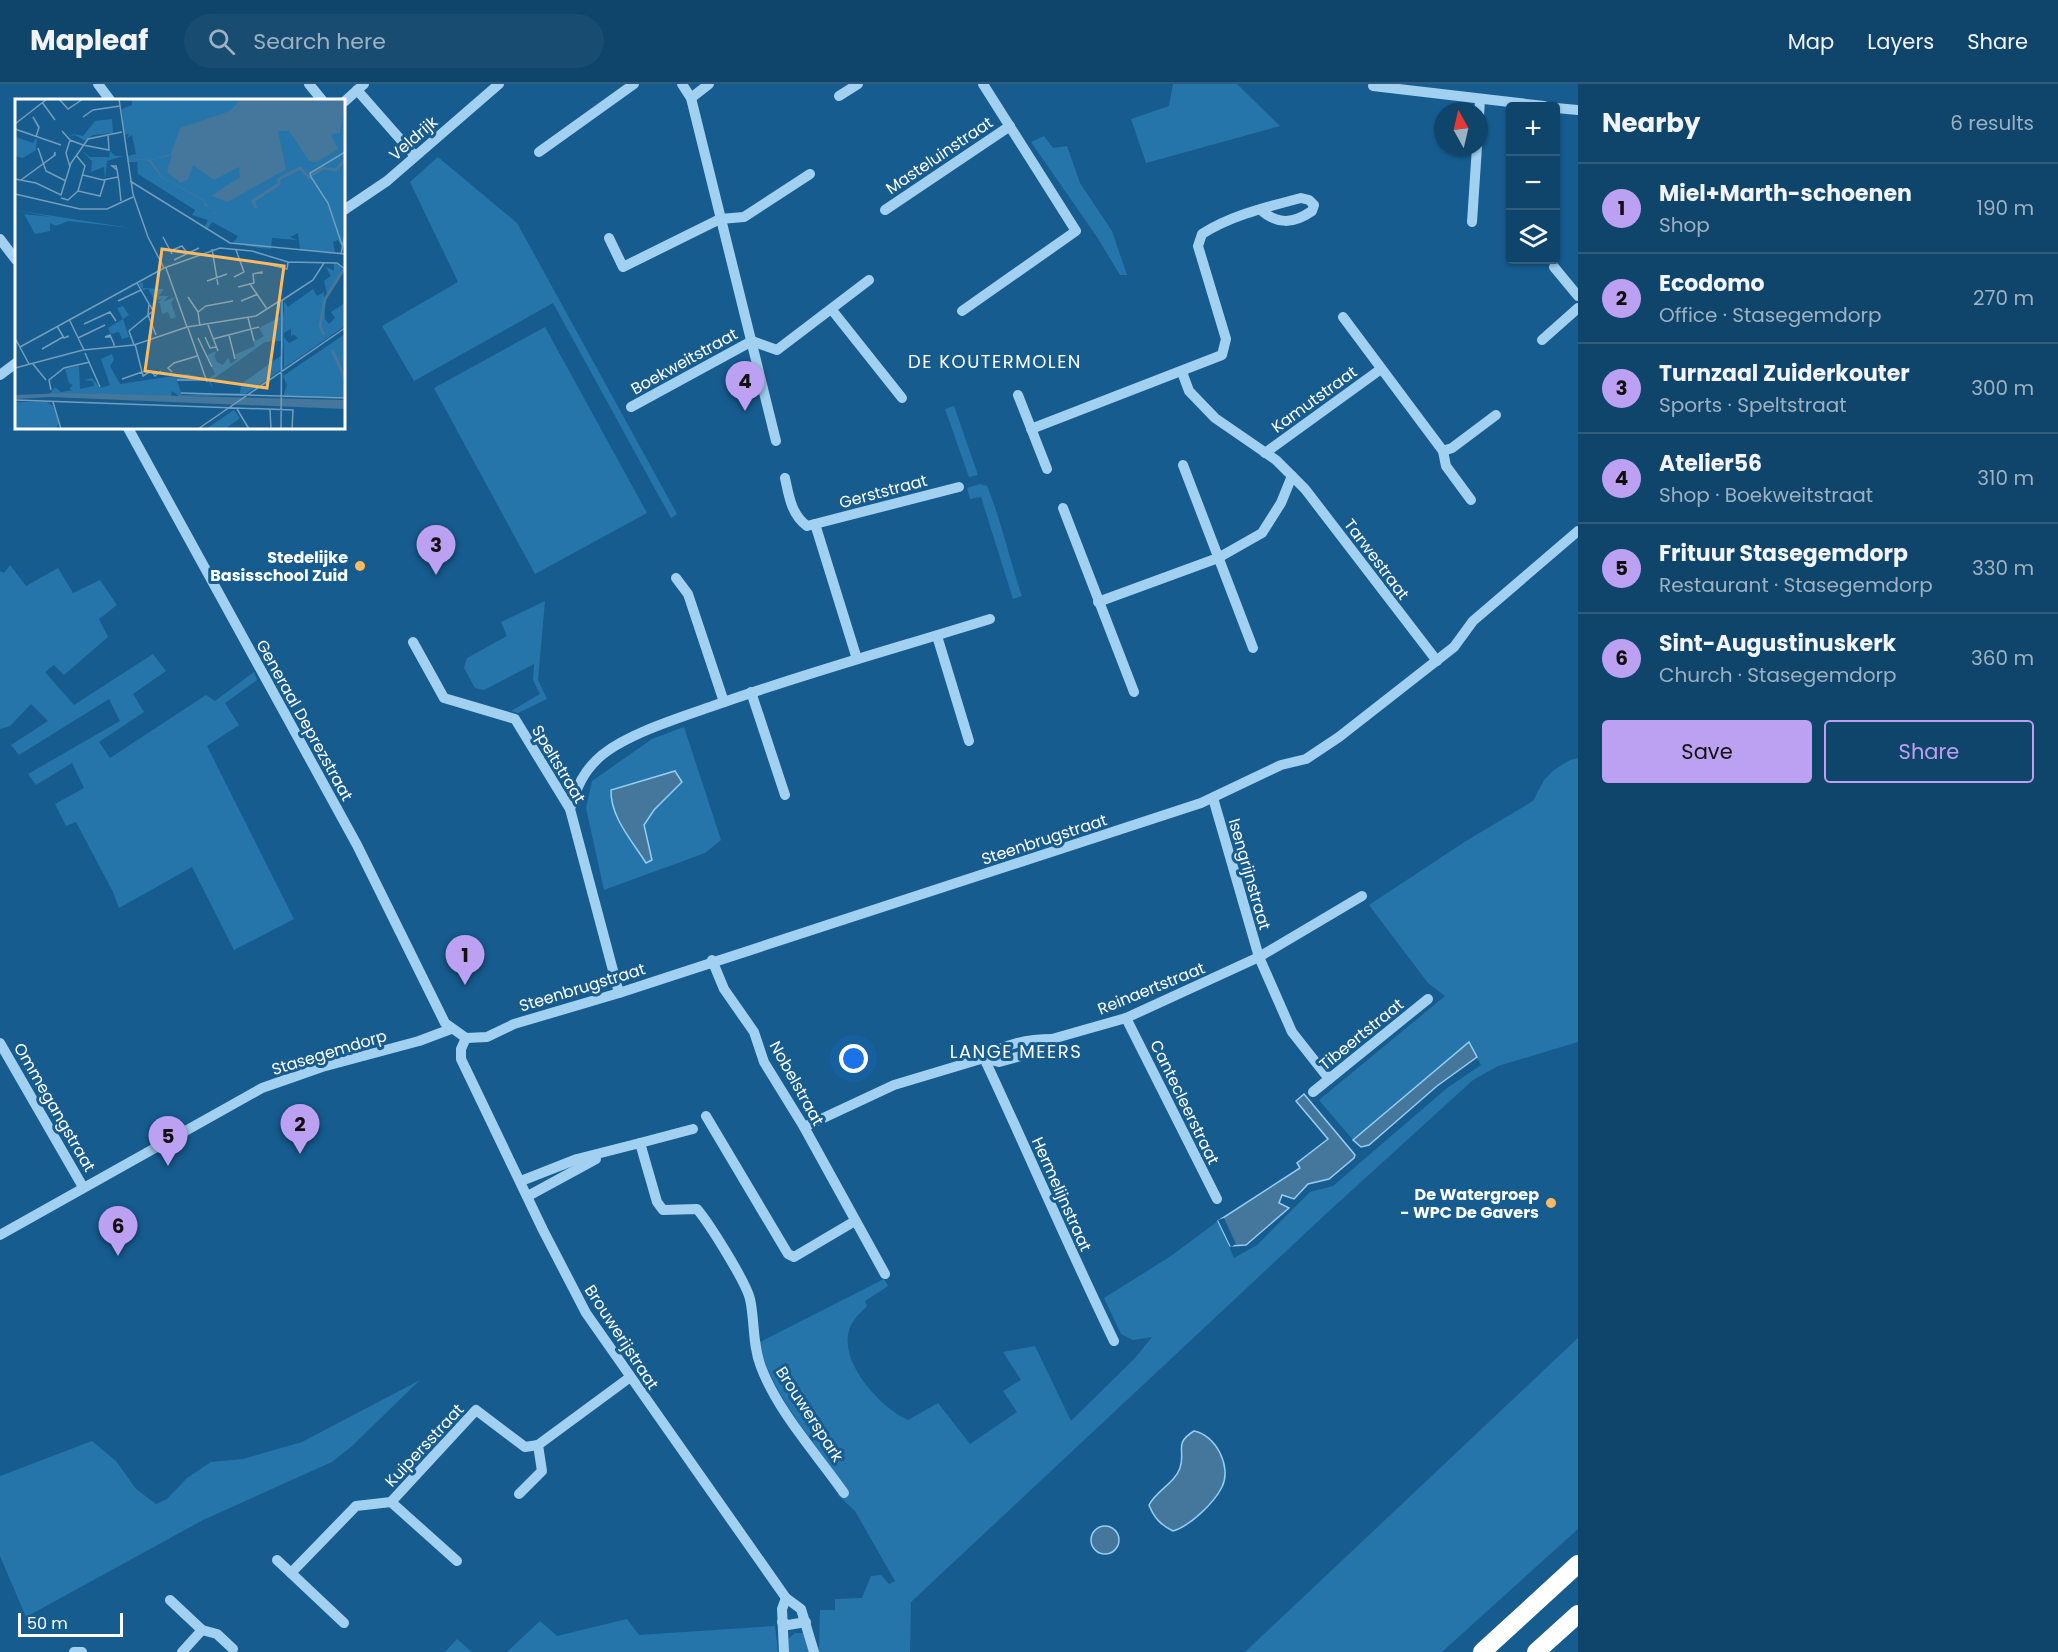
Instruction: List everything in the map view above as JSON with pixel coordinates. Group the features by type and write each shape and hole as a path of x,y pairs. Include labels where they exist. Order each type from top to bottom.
{"highway":[{"path":"1482,1652 1578,1564"},
{"path":"1536,1652 1578,1614"}],"street":[{"path":"309,84 321,99"},
{"name":"Veldrijk","path":"345,209 387,181 499,84"},
{"path":"539,152 634,84"},
{"name":"Boekweitstraat","path":"682,84 691,98 776,441"},
{"path":"691,98 709,84"},
{"path":"839,96 858,84"},
{"name":"Masteluinstraat","path":"962,311 1076,231 983,84"},
{"path":"1373,86 1506,102"},
{"path":"345,101 360,87 415,156"},
{"path":"1560,108 1578,110"},
{"name":"Masteluinstraat","path":"885,210 1010,126"},
{"path":"1472,222 1476,156"},
{"path":"609,238 623,267 720,219 744,218 810,174"},
{"path":"1031,429 1222,355 1226,339 1198,246 1202,234 1216,225 1260,209"},
{"path":"0,239 15,259"},
{"path":"1554,267 1578,296"},
{"name":"Boekweitstraat","path":"631,407 752,341 777,350 869,280"},
{"path":"1542,340 1578,308"},
{"path":"832,310 902,398"},
{"name":"Kamutstraat","path":"1343,317 1443,451 1446,466 1471,500"},
{"path":"0,375 15,364"},
{"name":"Kamutstraat","path":"1265,453 1381,369"},
{"name":"Tarwestraat","path":"1182,372 1189,391 1215,418 1265,453 1305,489 1437,661"},
{"path":"1017,395 1047,469"},
{"path":"1443,451 1452,448 1496,414"},
{"name":"Generaal Deprezstraat","path":"129,429 357,844 427,987 451,1029"},
{"path":"1184,465 1253,648"},
{"path":"1098,602 1218,558 1262,533 1281,503 1292,476"},
{"path":"785,478 798,520 807,526 815,524 857,659"},
{"name":"Gerststraat","path":"815,524 958,487"},
{"path":"1063,508 1134,692"},
{"name":"Steenbrugstraat","path":"466,1038 487,1037 514,1024 619,993 712,960 979,876 1213,798 1281,765 1306,759 1339,737 1454,647 1473,621 1578,531"},
{"path":"676,578 688,594 724,702"},
{"path":"570,809 586,770 604,754 660,724 751,692 990,619"},
{"path":"937,636 969,741"},
{"name":"Speltstraat","path":"414,642 444,698 515,718 570,809 619,993"},
{"path":"751,692 785,795"},
{"name":"Isengrijnstraat","path":"1213,798 1259,957 1292,1032 1329,1079"},
{"name":"Isengrijnstraat","path":"1259,957 1362,896"},
{"name":"Reinaertstraat","path":"804,1127 894,1085 984,1058 999,1062 1035,1052 1053,1039 1126,1018 1259,957"},
{"name":"Nobelstraat","path":"712,960 724,989 754,1032 764,1062 804,1127 885,1274"},
{"name":"Tibeertstraat","path":"1313,1092 1428,999"},
{"name":"Cantecleerstraat","path":"1126,1018 1217,1199"},
{"path":"451,1029 466,1038"},
{"name":"Stasegemdorp","path":"0,1235 272,1084 322,1067 419,1041 451,1029"},
{"name":"Brouwerijstraat","path":"466,1038 461,1049 461,1059 586,1314 786,1598 801,1609 814,1652"},
{"name":"Ommegangstraat","path":"0,1043 83,1187"},
{"name":"Hermelijnstraat","path":"984,1058 1041,1180 1053,1215 1114,1341"},
{"path":"706,1116 788,1254 794,1257 855,1221"},
{"path":"521,1181 615,1148 693,1129"},
{"name":"Brouwerspark","path":"640,1143 657,1202 663,1210 697,1209 707,1221 750,1298 752,1330 766,1377 777,1398 844,1493"},
{"path":"528,1196 615,1148"},
{"path":"519,1494 542,1471 538,1445 629,1378"},
{"name":"Kuipersstraat","path":"291,1573 356,1506 391,1502 476,1410 525,1448 538,1445"},
{"name":"Kuipersstraat","path":"391,1502 457,1561"},
{"path":"277,1560 344,1623"},
{"path":"784,1652 782,1609 786,1598"},
{"path":"170,1600 202,1630 217,1634 234,1649"},
{"path":"782,1622 788,1625 806,1622"},
{"path":"182,1652 202,1630"},
{"path":"74,1652 82,1652"}],"shaded area":[{"path":"1173,84 1237,84 1280,126 1146,163 1131,119 1169,106"},
{"path":"1044,136 1053,148 1067,146 1080,183 1112,231 1127,275 1120,275 1097,237 1031,142"},
{"path":"438,157 517,223 677,514 671,518 553,303 414,381 382,326 458,282 410,182"},
{"path":"545,327 647,513 535,574 434,388"},
{"path":"954,406 978,475 969,477 945,409"},
{"path":"980,484 987,486 1022,596 1013,599 981,497 970,499 967,488"},
{"path":"10,565 26,586 58,568 73,593 100,580 117,605 99,619 108,637 64,675 54,665 45,672 74,705 153,654 166,671 133,694 144,712 99,742 110,758 206,695 215,701 254,672 257,680 225,703 239,725 207,746 294,919 234,950 192,867 119,908 76,822 66,826 55,804 84,788 72,763 36,785 28,774 120,721 109,699 19,755 11,745 48,721 31,704 10,726 0,729 0,571 4,573"},
{"path":"545,601 538,680 547,699 518,713 511,711 540,694 533,680 534,664 484,690 475,688 464,668 467,658 507,636 501,622"},
{"path":"684,727 721,840 705,853 604,890 586,808 592,781 652,739","holes":["654,810 644,825 652,860 647,863 622,826"]},
{"path":"1578,758 1578,1042 1498,1066 1473,1080 1328,1212 911,1602 910,1652 819,1652 820,1610 835,1610 835,1599 862,1598 871,1576 881,1575 889,1584 895,1581 855,1511 838,1495 844,1485 784,1400 765,1363 758,1343 884,1279 888,1286 865,1301 867,1306 854,1320 848,1334 848,1348 861,1378 884,1404 908,1420 938,1403 970,1444 1017,1412 1003,1391 1021,1380 1003,1352 1035,1346 1071,1421 1135,1358 1152,1337 1133,1340 1121,1334 1104,1298 1171,1256 1218,1221 1234,1258 1257,1245 1310,1192 1333,1186 1447,1088 1481,1065 1468,1043 1353,1140 1319,1100 1445,996 1428,983 1369,905 1466,841 1533,801 1544,780 1554,770"},
{"path":"675,771 682,782 654,810 644,825 652,860 646,863 618,819 611,790"},
{"path":"1469,1042 1477,1057 1437,1086 1369,1145 1361,1147 1353,1140"},
{"path":"1304,1094 1355,1155 1354,1158 1329,1179 1308,1184 1294,1199 1282,1195 1279,1203 1289,1208 1246,1245 1230,1246 1218,1221 1300,1168 1297,1163 1328,1139 1296,1101"},
{"path":"1578,1338 1578,1529 1442,1652 1245,1652"},
{"path":"420,1380 352,1446 332,1462 203,1520 26,1617 0,1556 0,1476 92,1441 116,1461 136,1489 156,1504 167,1499 187,1478 211,1462 243,1459 302,1442"},
{"path":"1194,1431 1202,1434 1215,1445 1223,1462 1225,1479 1222,1487 1207,1507 1187,1524 1173,1531 1158,1521 1149,1505 1178,1473 1182,1444"},
{"path":"1105,1526 1115,1530 1119,1540 1115,1550 1105,1554 1095,1550 1091,1540 1095,1530"},
{"path":"627,1619 639,1635 775,1626 778,1652 507,1652 540,1621 557,1636"},
{"path":"795,1633 803,1633 809,1652 788,1652 789,1638"},
{"path":"457,1639 472,1652 445,1652"}],"pier":[{"path":"1224,1218 1236,1244 1231,1247 1218,1220"}],"place":[{"name":"Atelier56","path":"745,411"},
{"name":"Stedelijke Basisschool Zuid","path":"360,566"},
{"name":"Turnzaal Zuiderkouter","path":"436,575"},
{"name":"Miel+Marth-schoenen","path":"465,985"},
{"name":"Ecodomo","path":"300,1154"},
{"name":"Frituur Stasegemdorp","path":"168,1166"},
{"name":"De Watergroep - WPC De Gavers","path":"1551,1203"},
{"name":"Sint-Augustinuskerk","path":"118,1256"}],"district":[{"name":"DE KOUTERMOLEN","path":"995,362"},
{"name":"LANGE MEERS","path":"1016,1052"}]}
